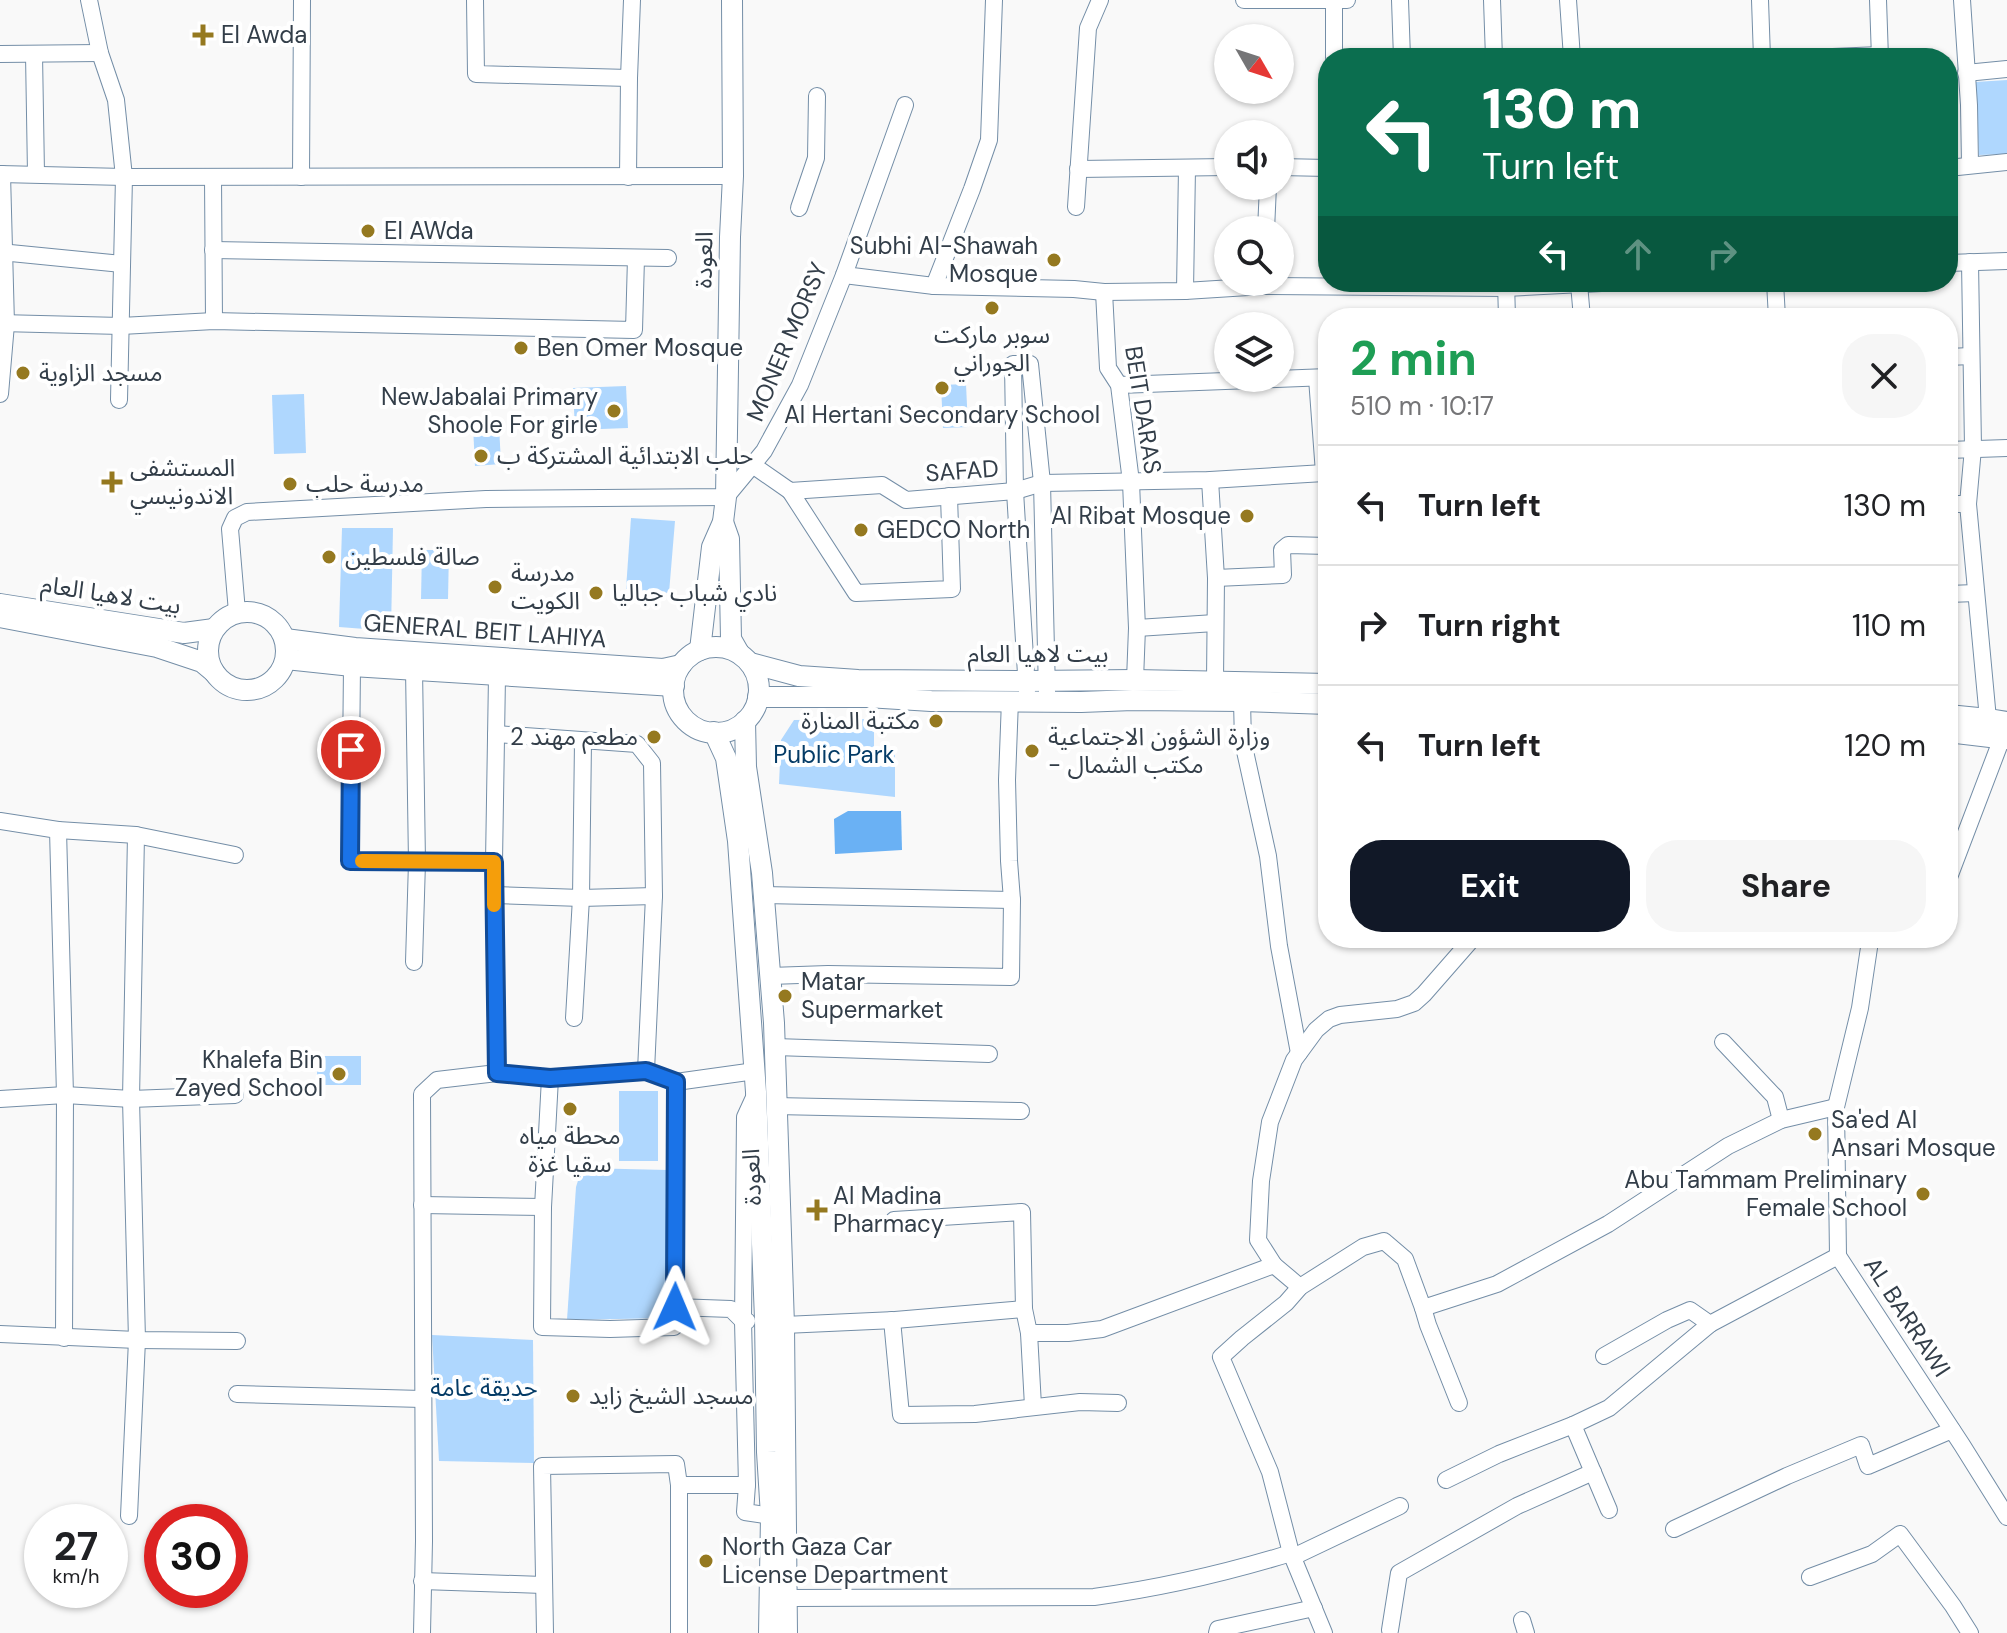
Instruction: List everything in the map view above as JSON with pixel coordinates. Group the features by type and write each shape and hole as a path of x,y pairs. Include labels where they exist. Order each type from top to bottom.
{"main road":[{"name":"العودة","path":"700,650 712,547 723,522 726,497 733,176 732,0"},
{"name":"العودة","path":"723,522 729,539 731,639 744,658"},
{"name":"بيت لاهيا العام","path":"0,604 184,633 214,629"},
{"path":"0,617 157,647 202,662 230,686 244,690 257,689 273,681 281,671 286,649 278,626 267,616 252,611 226,617 214,629 209,640 209,659 214,672"},
{"path":"718,647 744,658 757,676 758,697 745,721 727,731 714,732 694,726 684,718 677,706 674,686 681,665 689,656 700,650 718,647"},
{"name":"GENERAL BEIT LAHIYA","path":"286,649 355,648 663,669 681,665"},
{"name":"GENERAL BEIT LAHIYA","path":"286,649 352,666 674,686"},
{"name":"بيت لاهيا العام","path":"744,658 799,676 1032,693 1318,704"},
{"name":"بيت لاهيا العام","path":"758,697 853,696 931,701 1135,680 1318,684"},
{"path":"1958,718 2001,730"},
{"name":"العودة","path":"745,721 746,767 763,895 775,1047 774,1322 767,1452 771,1516 769,1633"},
{"path":"1958,732 2001,730"},
{"name":"العودة","path":"714,732 726,758 738,841 774,1322 788,1598 787,1633"}],"street":[{"path":"89,0 100,53 116,100 124,177 119,400"},
{"path":"301,177 302,0"},
{"path":"475,0 476,74 629,78"},
{"path":"628,177 632,0"},
{"path":"934,286 989,140 994,0"},
{"path":"1076,207 1088,28 1100,0"},
{"path":"1244,0 1330,1 1333,48"},
{"path":"1400,0 1402,48"},
{"path":"1492,0 1494,48"},
{"path":"1568,0 1571,48"},
{"path":"1760,0 1762,48"},
{"path":"1878,0 1880,48"},
{"path":"1962,0 1970,165"},
{"path":"0,54 100,53"},
{"path":"34,54 36,174"},
{"path":"1966,73 2007,69"},
{"path":"799,208 816,158 817,96"},
{"name":"MONER MORSY","path":"726,497 754,466 779,427 800,385 844,275 905,105"},
{"path":"1958,167 2007,162"},
{"path":"1078,169 1214,167"},
{"path":"1294,167 1318,168"},
{"path":"1185,291 1187,168"},
{"path":"0,394 3,324 1,174 124,177 733,176"},
{"path":"213,177 214,321"},
{"path":"213,250 668,258"},
{"path":"3,252 122,264"},
{"path":"3,324 121,326 214,321 634,330 636,258"},
{"path":"1958,263 2007,261"},
{"path":"1958,852 2001,730 1976,593 1968,504 1973,448 1970,262"},
{"path":"844,275 934,286 1104,292 1214,288"},
{"path":"1294,284 1318,285"},
{"name":"BEIT DARAS","path":"1104,292 1108,368 1119,385 1131,482 1137,628 1135,680"},
{"path":"1958,357 1971,356"},
{"path":"770,976 1011,977 1012,900 1007,780 1032,693 1042,483 1030,364 1013,364 1015,491 1032,693"},
{"path":"1119,385 1318,377"},
{"path":"1958,449 2007,448"},
{"path":"754,466 790,491 856,593 952,589 949,496"},
{"name":"SAFAD","path":"790,491 882,485 906,500 1015,491 1042,483 1318,474"},
{"path":"1210,480 1216,578 1215,681"},
{"path":"237,612 230,529 235,518 247,512 486,499 726,497"},
{"path":"1958,504 1968,504"},
{"path":"1216,578 1283,575 1282,550 1285,547 1318,546"},
{"path":"1958,594 1976,593"},
{"path":"1137,628 1215,623"},
{"path":"352,666 350,861 494,862"},
{"path":"414,669 417,862 414,962"},
{"path":"497,676 494,862 497,1073"},
{"path":"1242,701 1243,742 1268,856 1279,946 1299,1053"},
{"path":"496,734 637,744 652,763 654,896 646,1071"},
{"path":"574,1018 581,898 583,741"},
{"path":"0,821 58,830 136,835 235,855"},
{"path":"58,830 65,1095 64,1338"},
{"path":"129,1516 137,1340 131,1099 136,835"},
{"path":"494,895 581,898 654,896"},
{"path":"763,895 1012,900"},
{"path":"1300,1287 1274,1265 1258,1240 1261,1181 1270,1122 1294,1060 1320,1025 1329,1019 1397,1009 1414,1003 1464,948"},
{"name":"AL BARRAWI","path":"1870,948 1860,1008 1836,1107 1838,1256 2007,1517"},
{"path":"1723,1042 1775,1097 1781,1120"},
{"path":"775,1047 989,1054"},
{"path":"422,1633 422,1094 437,1080 497,1073 550,1078 646,1071 676,1082 755,1071"},
{"path":"550,1078 543,1207 542,1327 674,1327 676,1082"},
{"path":"756,1092 745,1117 745,1512 771,1516"},
{"path":"0,1099 65,1095 131,1099 235,1095"},
{"path":"775,1106 1021,1111"},
{"path":"1423,1308 1497,1284 1608,1224 1728,1146 1781,1120 1836,1107"},
{"path":"422,1205 543,1207"},
{"path":"894,1220 1022,1212 1024,1309 1029,1333 1033,1406"},
{"path":"1324,1633 1292,1555 1270,1472 1221,1357 1286,1303 1300,1287 1363,1247 1384,1241 1405,1259 1459,1403"},
{"path":"1446,1480 1609,1408 1710,1324 1838,1256"},
{"path":"1029,1333 1102,1329 1274,1265"},
{"path":"675,1307 731,1309 743,1321 774,1322 892,1320 1024,1309"},
{"path":"1604,1356 1690,1310 1710,1324"},
{"path":"892,1320 901,1415 975,1414 1080,1402 1118,1403"},
{"path":"0,1334 237,1341"},
{"path":"237,1394 422,1399"},
{"path":"1573,1425 1609,1510"},
{"path":"1674,1529 1861,1445 1868,1466 1952,1430"},
{"path":"545,1633 542,1466 676,1464 679,1485 679,1633"},
{"path":"1390,1630 1399,1573 1517,1506 1593,1472"},
{"path":"679,1485 747,1485"},
{"path":"788,1598 1094,1597 1140,1591 1292,1555 1400,1506"},
{"path":"1810,1577 1872,1554 1900,1534 1970,1633"},
{"path":"422,1581 543,1585"},
{"path":"1217,1633 1218,1629 1314,1608"}],"green space":[{"path":"2007,80 2007,154 1979,155 1975,82"},
{"path":"966,384 968,427 943,428 941,385"},
{"path":"626,386 628,428 575,430 573,388"},
{"path":"304,394 306,453 274,454 272,395"},
{"path":"499,425 501,464 475,466 473,426"},
{"path":"631,518 675,521 669,593 626,589"},
{"path":"342,528 393,528 391,631 339,627"},
{"path":"422,550 449,550 448,599 421,599"},
{"name":"Public Park","path":"874,719 874,751 895,751 895,797 779,784 781,740 794,720"},
{"path":"317,1056 361,1056 361,1085 317,1085"},
{"path":"619,1091 658,1091 658,1161 619,1161"},
{"path":"582,1168 668,1170 669,1318 567,1320 576,1187"},
{"name":"حديقة عامة","path":"432,1335 533,1340 534,1463 439,1461"}],"water":[{"path":"848,811 901,811 902,850 835,854 834,819"}],"slow traffic":[{"path":"362,861 494,862 494,905"}],"place":[{"name":"El Awda","path":"203,35"},
{"name":"El AWda","path":"368,231"},
{"name":"Subhi Al-Shawah Mosque","path":"1054,260"},
{"name":"سوبر ماركت الجوراني","path":"992,308"},
{"name":"Ben Omer Mosque","path":"521,348"},
{"name":"مسجد الزاوية","path":"23,373"},
{"name":"Al Hertani Secondary School","path":"942,388"},
{"name":"NewJabalai Primary Shoole For girle","path":"614,411"},
{"name":"حلب الابتدائية المشتركة ب","path":"481,456"},
{"name":"المستشفى الاندونيسي","path":"112,482"},
{"name":"مدرسة حلب","path":"290,484"},
{"name":"Al Ribat Mosque","path":"1247,516"},
{"name":"GEDCO North","path":"861,530"},
{"name":"صالة فلسطين","path":"329,557"},
{"name":"مدرسة الكويت","path":"495,587"},
{"name":"نادي شباب جباليا","path":"596,593"},
{"name":"مكتبة المنارة","path":"936,721"},
{"name":"مطعم مهند 2","path":"654,737"},
{"name":"وزارة الشؤون الاجتماعية - مكتب الشمال","path":"1032,751"},
{"name":"Matar Supermarket","path":"785,996"},
{"name":"Khalefa Bin Zayed School","path":"339,1074"},
{"name":"محطة مياه سقيا غزة","path":"570,1109"},
{"name":"Sa'ed Al Ansari Mosque","path":"1815,1134"},
{"name":"Abu Tammam Preliminary Female School","path":"1923,1194"},
{"name":"Al Madina Pharmacy","path":"817,1210"},
{"name":"مسجد الشيخ زايد","path":"573,1396"},
{"name":"North Gaza Car License Department","path":"706,1561"}],"route":[{"path":"351,750 350,861 494,862 497,1073 550,1078 646,1071 676,1082 675,1307"}]}
